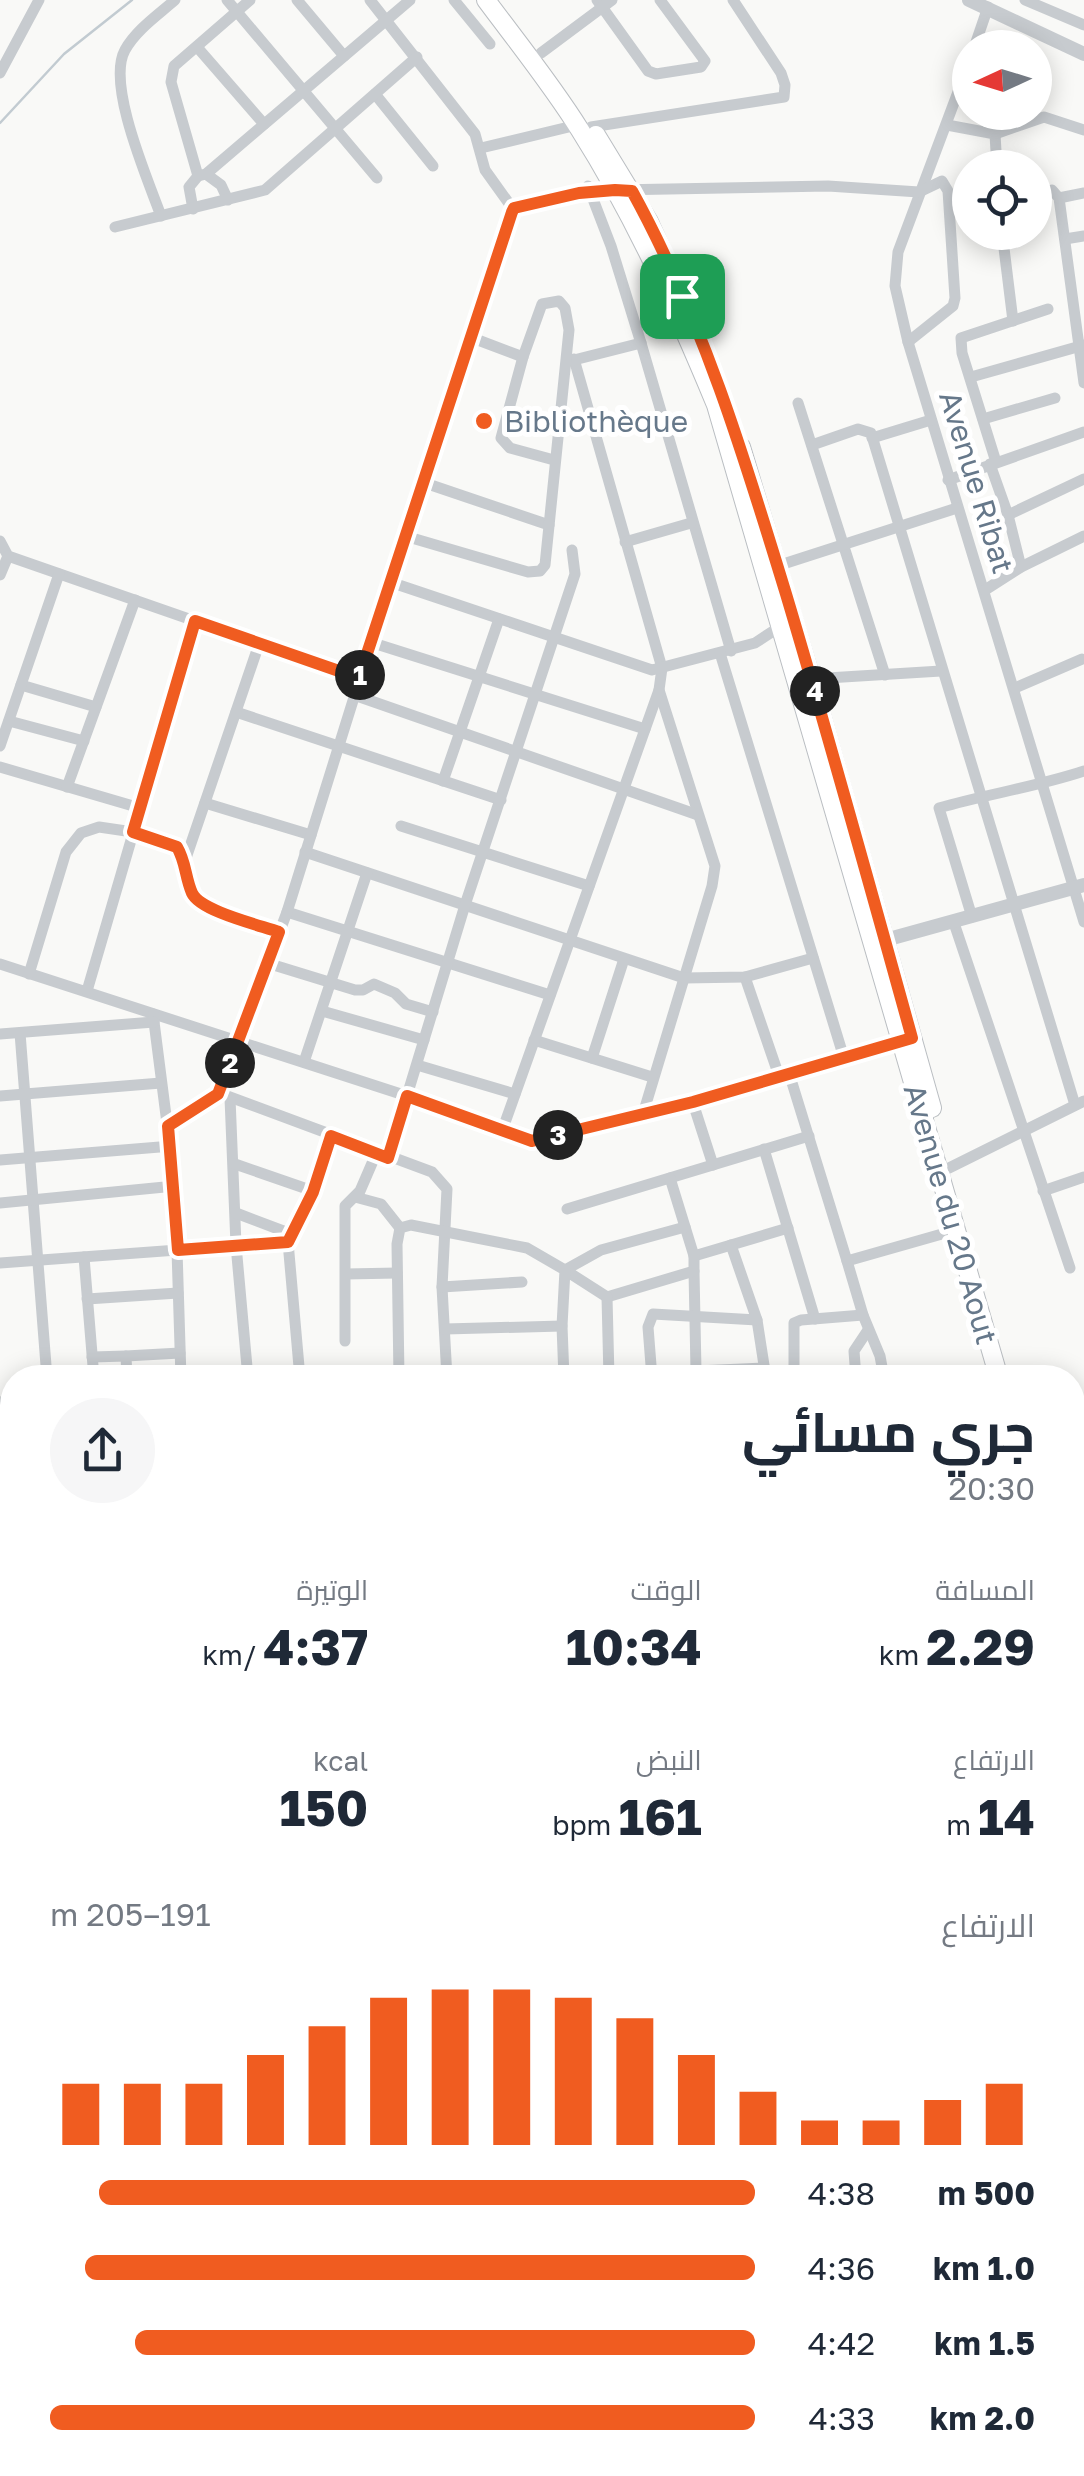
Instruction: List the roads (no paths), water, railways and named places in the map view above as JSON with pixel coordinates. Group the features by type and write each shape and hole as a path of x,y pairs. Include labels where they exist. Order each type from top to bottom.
{"main road":[{"name":"Avenue du 20 Aout","path":"486,0 584,126 605,173 624,191 684,327 716,405 879,942"},
{"name":"Avenue du 20 Aout","path":"500,0 540,52 624,191 682,296 723,392 811,679 995,1365"},
{"name":"Avenue du 20 Aout","path":"906,1040 950,1168 1008,1365"}],"street":[{"path":"0,73 39,0"},
{"path":"160,216 134,136 120,69 123,52 175,0"},
{"path":"226,0 378,178"},
{"path":"228,200 221,186 202,175 171,82 174,66 250,0"},
{"path":"297,0 344,56"},
{"path":"370,0 475,134 485,170 514,208"},
{"path":"193,208 189,187 410,0"},
{"path":"454,0 490,44"},
{"path":"540,52 604,2 648,71 656,74 701,68 706,61 660,0"},
{"path":"481,148 584,126 784,97 781,73 733,0"},
{"path":"969,0 1084,54"},
{"path":"1025,0 1084,26"},
{"path":"980,30 988,8"},
{"path":"197,46 264,124"},
{"path":"116,227 265,190 417,57"},
{"path":"375,94 433,166"},
{"name":"Avenue Ribat","path":"952,108 898,252 894,276 908,342 956,508 985,590 1042,785 1078,886 1084,922"},
{"path":"946,124 995,134 1044,117 1084,130"},
{"path":"995,134 996,150"},
{"path":"586,191 605,173"},
{"path":"514,208 586,191 828,186 919,192 938,180 948,187 955,298 953,306 908,342"},
{"path":"1052,190 1059,198 1078,285 1084,383"},
{"path":"586,191 641,342 844,1058"},
{"path":"1059,198 1084,193"},
{"path":"247,1365 236,1246 235,1164 224,1096 238,1042 288,912 370,642 514,208"},
{"path":"1065,238 1084,236"},
{"path":"1004,250 1013,321"},
{"path":"405,536 535,573 545,565 554,460 570,360 565,308 558,301 542,304 501,438 510,448 554,460"},
{"path":"1021,567 961,338 1048,309"},
{"path":"470,338 523,357"},
{"path":"570,360 641,342"},
{"path":"971,377 1082,346"},
{"path":"502,1132 660,690 662,668 570,360"},
{"path":"983,419 1054,398"},
{"path":"798,403 886,674"},
{"path":"872,438 931,420"},
{"path":"812,445 858,429 868,430 872,438 941,672 1079,1103 950,1168"},
{"path":"948,480 1084,432"},
{"path":"1008,515 1084,479"},
{"path":"422,482 549,525"},
{"path":"777,566 956,508"},
{"path":"626,542 692,523"},
{"path":"985,590 1084,536"},
{"path":"0,541 8,556 359,678"},
{"path":"346,1342 345,1206 355,1198 382,1156 407,1096 465,906 576,574 572,550"},
{"path":"0,575 8,556"},
{"path":"0,746 59,574"},
{"path":"390,582 652,670 755,644 781,626"},
{"path":"67,787 135,600"},
{"path":"443,781 499,619"},
{"path":"86,991 195,621"},
{"path":"370,642 646,729"},
{"path":"185,860 259,644"},
{"path":"755,644 788,648"},
{"path":"1015,688 1082,658"},
{"path":"811,679 941,672"},
{"path":"21,685 96,707"},
{"path":"644,1114 715,866 660,690"},
{"path":"354,695 698,815"},
{"path":"236,712 501,800"},
{"path":"8,721 84,742"},
{"path":"0,767 140,808"},
{"path":"972,918 938,808 1042,785 1084,771"},
{"path":"205,802 310,835"},
{"path":"401,826 589,886"},
{"path":"29,974 66,852 81,833 99,827 133,832 177,847 185,860 192,892 204,905 279,932"},
{"path":"306,852 684,978 745,977 813,958"},
{"path":"304,1062 367,872"},
{"path":"879,942 1078,886"},
{"path":"288,912 550,996"},
{"path":"954,922 1070,1268"},
{"path":"592,1058 624,959"},
{"path":"267,962 360,990 374,984 395,993 406,1004 433,1012"},
{"path":"0,964 154,1018 407,1096 532,1141 693,1102 906,1040"},
{"path":"745,977 809,1136 862,1315 882,1365"},
{"path":"322,1011 424,1040"},
{"path":"0,1034 154,1018"},
{"path":"154,1018 172,1146 180,1365"},
{"path":"20,1033 47,1365"},
{"path":"534,1040 652,1077"},
{"path":"417,1065 515,1094"},
{"path":"0,1096 161,1083"},
{"path":"168,1126 224,1096 432,1172 448,1189 442,1287 446,1365"},
{"path":"693,1102 713,1165"},
{"path":"299,1365 291,1238 313,1192 331,1136"},
{"path":"567,1209 809,1136"},
{"path":"0,1160 172,1146"},
{"path":"764,1150 815,1319"},
{"path":"235,1164 313,1192"},
{"path":"1044,1191 1084,1177"},
{"path":"670,1178 694,1256 701,1365"},
{"path":"0,1203 175,1186"},
{"path":"355,1198 380,1204 400,1228 399,1365"},
{"path":"236,1212 291,1238"},
{"path":"400,1228 411,1225 444,1230 527,1248 607,1297"},
{"path":"566,1270 601,1250 684,1227"},
{"path":"694,1256 788,1228"},
{"path":"847,1262 956,1230"},
{"path":"0,1263 236,1246 291,1238"},
{"path":"731,1245 757,1320 765,1365"},
{"path":"84,1256 93,1365"},
{"path":"564,1365 566,1270"},
{"path":"607,1297 694,1271"},
{"path":"346,1274 397,1274"},
{"path":"442,1287 522,1282"},
{"path":"87,1299 178,1293"},
{"path":"607,1297 609,1365"},
{"path":"652,1365 650,1317 658,1312 757,1320"},
{"path":"793,1365 792,1327 797,1320 862,1315"},
{"path":"445,1329 562,1326"},
{"path":"855,1365 854,1351 868,1330"},
{"path":"92,1356 180,1353"},
{"path":"126,1356 126,1365"}],"waterway":[{"path":"0,123 64,54 132,0"}],"place":[{"name":"Bibliothèque","path":"484,421"}]}
